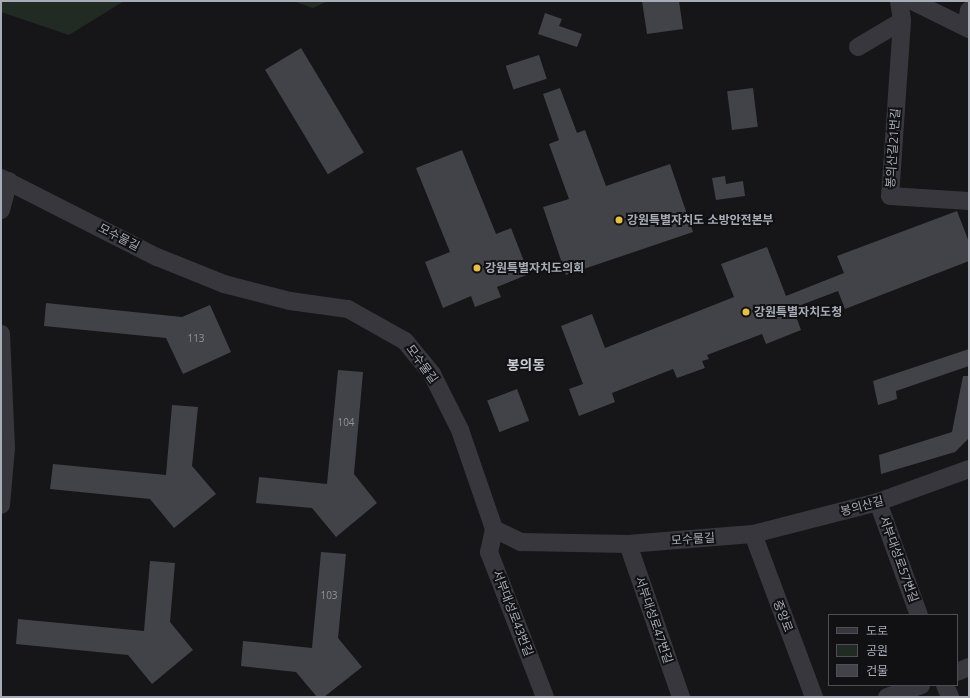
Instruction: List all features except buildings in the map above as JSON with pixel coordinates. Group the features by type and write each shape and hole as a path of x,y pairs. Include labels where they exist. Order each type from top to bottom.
{"street":[{"name":"봉의산길21번길","path":"899,1 902,21 890,196 969,201"},
{"path":"912,1 968,22"},
{"path":"858,47 902,21"},
{"path":"1,210 5,179"},
{"name":"모수물길","path":"5,179 157,257 218,282 290,301 348,308 405,341 432,374 460,430 494,529 521,542 628,544 753,534"},
{"path":"1,334 6,448 1,505"},
{"name":"봉의산길","path":"753,534 878,502 969,470"},
{"name":"서부대성로57번길","path":"878,502 919,614"},
{"name":"서부대성로43번길","path":"494,529 489,552 545,697"},
{"name":"중앙로","path":"753,534 814,697"},
{"name":"서부대성로47번길","path":"628,544 681,697"},
{"path":"958,672 969,667"},
{"path":"887,697 918,686"},
{"path":"945,686 950,697"}],"green space":[{"path":"1,1 124,1 69,35 1,12"},
{"path":"293,1 328,1 313,8"}],"place":[{"name":"강원특별자치도 소방안전본부","path":"619,220"},
{"name":"강원특별자치도의회","path":"477,268"},
{"name":"강원특별자치도청","path":"746,312"}],"district":[{"name":"봉의동","path":"526,365"}]}
